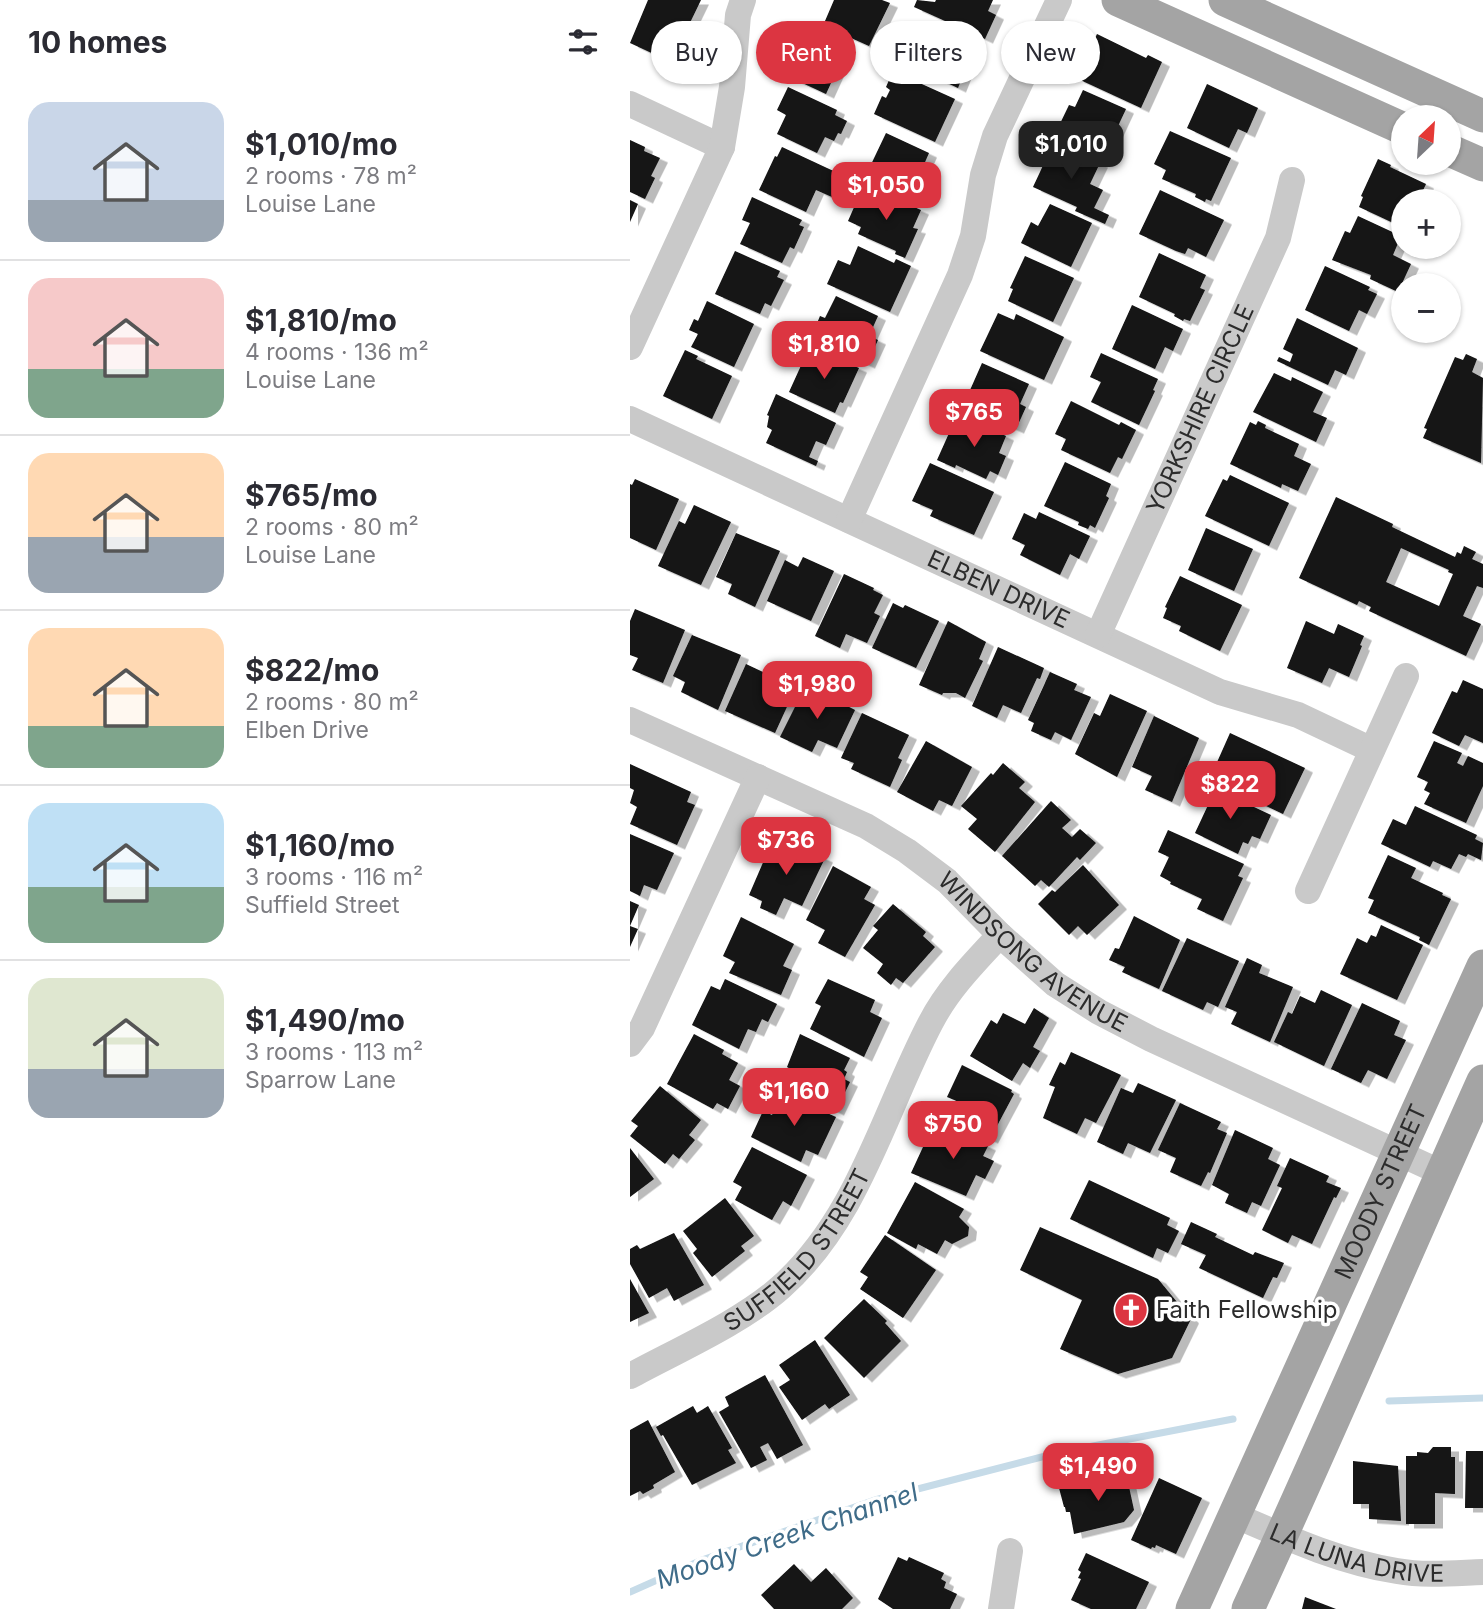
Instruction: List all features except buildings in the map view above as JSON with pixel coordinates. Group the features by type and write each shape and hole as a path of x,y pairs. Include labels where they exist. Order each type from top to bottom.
{"main road":[{"path":"1118,0 1391,123"},
{"path":"1225,0 1483,116"},
{"path":"1310,87 1330,47"},
{"path":"1461,155 1483,165"},
{"name":"MOODY STREET","path":"1192,1609 1483,966"},
{"name":"MOODY STREET","path":"1248,1609 1321,1451 1376,1319 1483,1081"}],"street":[{"path":"630,347 722,147 732,87 738,15 743,0"},
{"path":"849,520 960,275 973,236 983,175 995,136 1059,0"},
{"path":"630,104 722,147"},
{"name":"YORKSHIRE CIRCLE","path":"1098,635 1278,238 1292,180"},
{"name":"ELBEN DRIVE","path":"630,419 1220,692 1298,715 1372,750"},
{"path":"1308,891 1406,676"},
{"name":"WINDSONG AVENUE","path":"630,720 866,826 907,851 947,881 1000,935 1055,984 1099,1012 1151,1039 1441,1173"},
{"path":"630,1044 642,1028 758,777"},
{"name":"SUFFIELD STREET","path":"630,1376 741,1315 780,1287 814,1250 845,1209 932,1021 952,989 1000,935"},
{"name":"LA LUNA DRIVE","path":"1234,1515 1282,1536 1360,1563 1399,1571 1446,1574 1483,1572"},
{"path":"1001,1609 1010,1551"}],"waterway":[{"name":"Moody Creek Channel","path":"1389,1401 1483,1398"},
{"name":"Moody Creek Channel","path":"630,1592 702,1560 875,1500 1057,1453 1233,1419"}],"place":[{"name":"Faith Fellowship","path":"1131,1310"}]}
